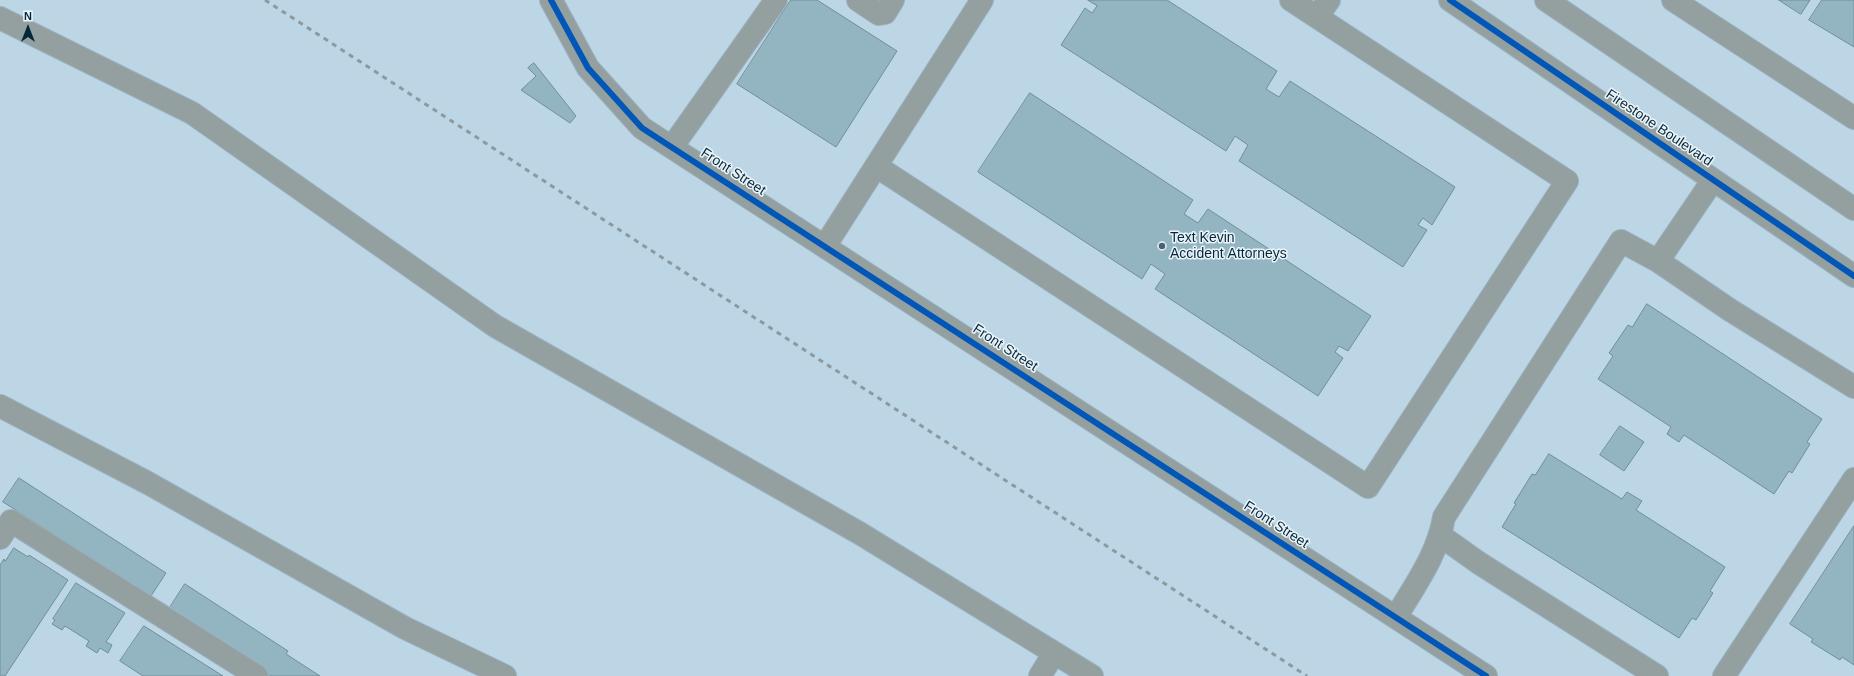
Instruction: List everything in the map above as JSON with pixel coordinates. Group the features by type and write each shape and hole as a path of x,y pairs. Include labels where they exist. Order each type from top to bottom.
{"street":[{"name":"Front Street","path":"551,0 588,68 642,128 1486,676"},
{"path":"672,147 776,0"},
{"path":"858,0 879,14 885,12 893,0"},
{"path":"825,246 982,0"},
{"path":"876,166 1368,487 1567,181 1323,9 1291,0"},
{"name":"Firestone Boulevard","path":"1450,0 1854,276"},
{"path":"1546,0 1854,209"},
{"path":"1673,0 1854,118"},
{"path":"0,18 192,113 495,326 861,534 1092,676"},
{"path":"1658,261 1713,180"},
{"path":"1396,617 1423,573 1441,536 1444,517 1620,241 1658,261 1730,310 1854,387"},
{"path":"0,406 148,483 405,628 506,676"},
{"path":"1724,676 1854,479"},
{"path":"0,538 11,521 257,676"},
{"path":"1441,536 1479,563 1657,676"},
{"path":"1040,676 1054,653"}],"building":[{"path":"791,0 817,0 897,51 836,147 737,84"},
{"path":"1088,0 1167,0 1277,71 1266,89 1279,97 1290,81 1455,187 1432,225 1423,218 1418,225 1427,230 1403,267 1239,161 1248,145 1235,136 1226,151 1061,45 1085,8 1092,13 1097,6"},
{"path":"1779,0 1810,0 1801,14"},
{"path":"1822,0 1854,0 1854,47 1809,20"},
{"path":"534,63 576,116 570,123 521,90 536,76 528,68"},
{"path":"1030,93 1193,200 1184,214 1198,223 1208,209 1371,316 1348,351 1339,346 1335,352 1343,358 1318,396 1155,289 1165,274 1151,264 1142,279 978,172"},
{"path":"1647,304 1822,419 1807,442 1810,444 1792,473 1789,471 1774,494 1684,435 1679,442 1667,434 1671,427 1598,379 1613,356 1609,353 1628,325 1632,327"},
{"path":"1620,426 1644,442 1624,471 1600,455"},
{"path":"1549,454 1622,499 1627,492 1642,501 1636,510 1725,567 1710,591 1713,593 1696,620 1692,618 1679,638 1502,527 1516,504 1514,503 1532,474 1535,475"},
{"path":"19,478 166,573 151,596 3,502"},
{"path":"1854,526 1854,665 1842,657 1840,660 1811,642 1813,639 1790,624"},
{"path":"14,548 28,557 29,555 68,580 5,676 0,676 0,565 4,559 5,561"},
{"path":"76,583 125,613 106,642 112,645 108,653 100,648 97,653 86,646 89,641 65,626 62,630 52,624 55,620 53,619"},
{"path":"185,584 288,651 286,654 320,676 271,676 169,609"},
{"path":"144,626 223,676 143,676 120,661"}],"railway":[{"path":"265,0 1307,676"}],"cycle path":[{"path":"551,0 588,68 642,128 1486,676"},
{"path":"1450,0 1854,276"}],"place":[{"name":"Text Kevin Accident Attorneys","path":"1162,246"}]}
